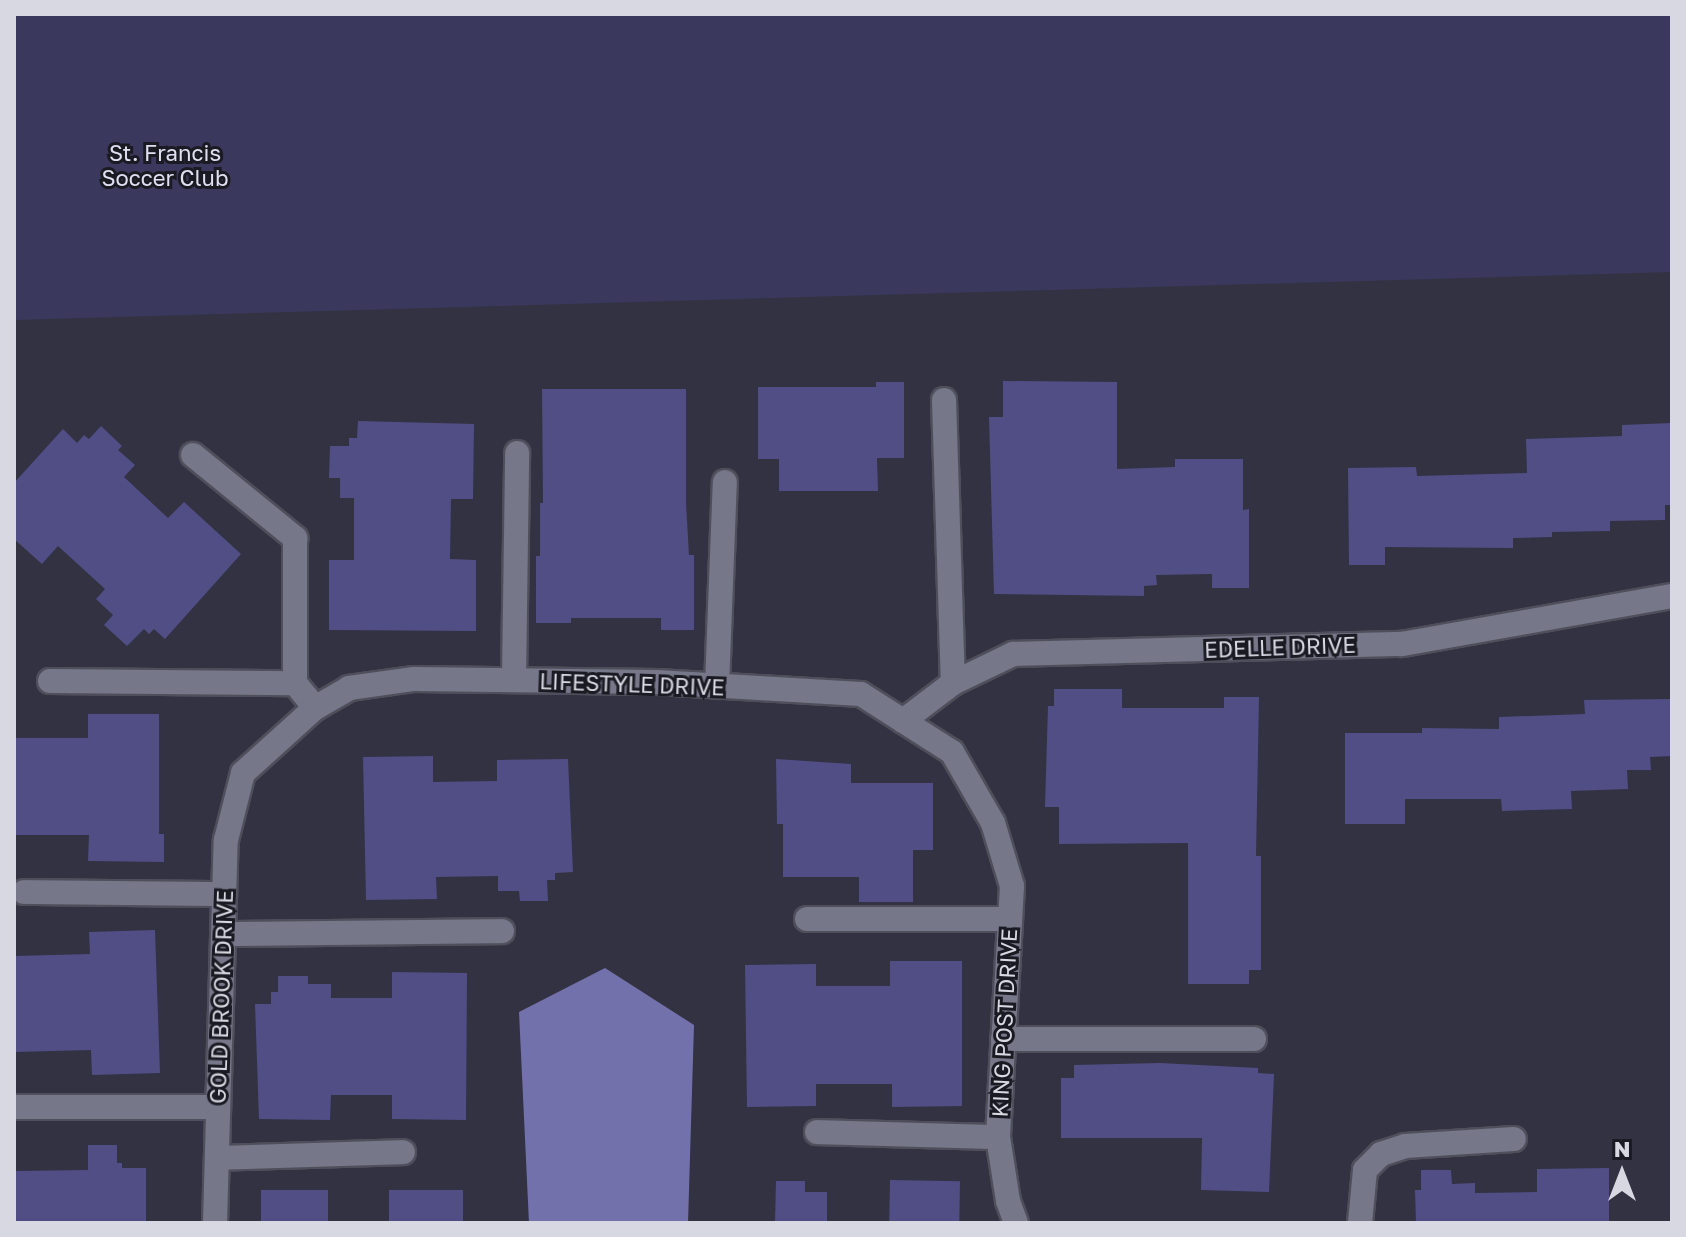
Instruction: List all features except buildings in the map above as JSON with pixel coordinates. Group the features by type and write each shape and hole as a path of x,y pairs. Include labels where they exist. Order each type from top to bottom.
{"street":[{"path":"944,400 953,683"},
{"path":"514,680 517,453"},
{"path":"193,455 295,538 295,683 315,708"},
{"path":"717,686 725,482"},
{"name":"EDELLE DRIVE","path":"903,721 953,683 1013,654 1402,644 1672,596"},
{"name":"LIFESTYLE DRIVE","path":"243,773 315,708 349,688 414,679 717,686 861,694 952,752 993,823"},
{"path":"50,681 295,683"},
{"name":"GOLD BROOK DRIVE","path":"215,1223 226,840 243,773"},
{"name":"KING POST DRIVE","path":"993,823 1012,886 998,1137 1008,1201 1016,1223"},
{"path":"24,892 224,894"},
{"path":"807,919 1010,919"},
{"path":"223,934 502,931"},
{"path":"1003,1039 1254,1039"},
{"path":"15,1107 218,1107"},
{"path":"817,1132 998,1137"},
{"path":"1360,1223 1365,1170 1381,1154 1405,1146 1514,1139"},
{"path":"217,1158 403,1152"}],"green space":[{"name":"St. Francis Soccer Club","path":"14,14 1672,14 1672,272 14,320"}],"shaded area":[{"path":"605,968 694,1025 688,1223 529,1223 519,1012"}]}
